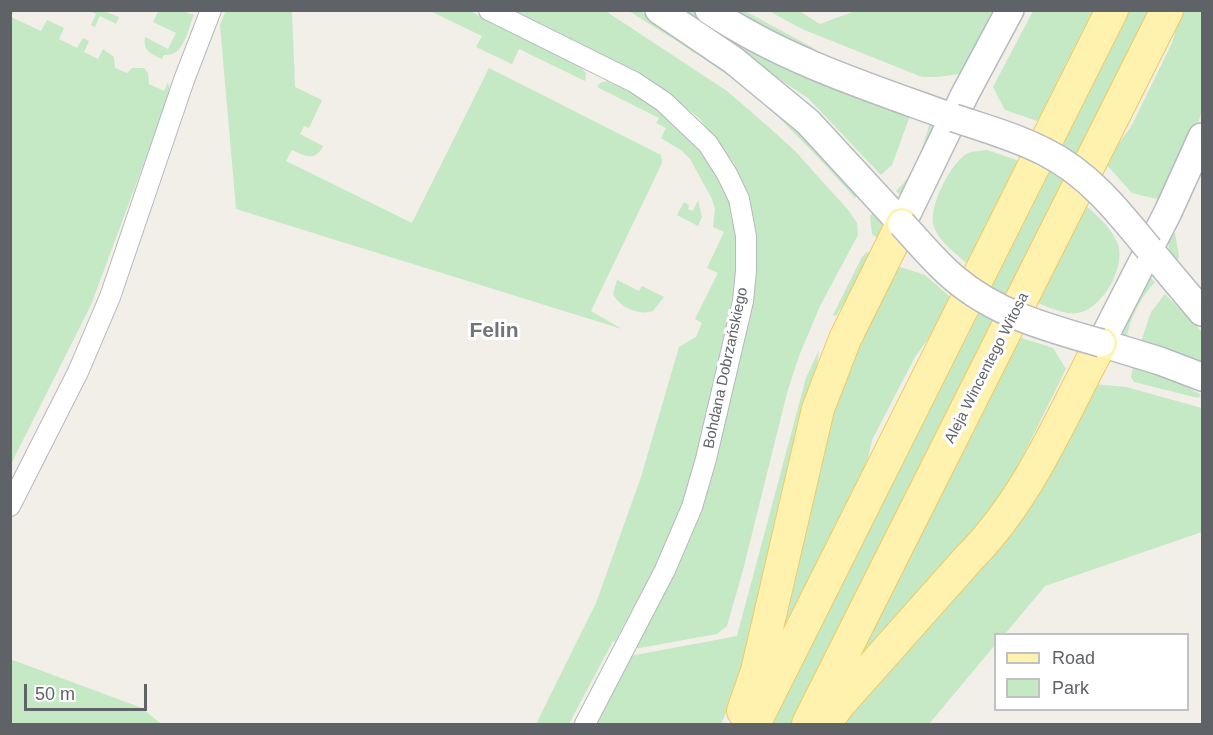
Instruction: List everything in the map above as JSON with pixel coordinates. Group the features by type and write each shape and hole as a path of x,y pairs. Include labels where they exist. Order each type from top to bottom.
{"main road":[{"path":"754,724 1112,10"},
{"name":"Aleja Wincentego Witosa","path":"808,724 1167,10"},
{"path":"737,724 757,671 821,400 845,339 902,224"},
{"path":"824,724 841,702 990,537 1010,510 1041,459 1101,343"}],"street":[{"path":"10,506 78,372 110,297 184,80 211,10"},
{"name":"Bohdana Dobrzańskiego","path":"489,10 634,82 664,102 708,144 727,174 739,200 746,236 743,301 706,459 692,507 665,570 585,724"},
{"path":"659,10 733,60 808,122 947,272 981,298 1028,322 1160,361 1203,377"},
{"path":"709,10 739,29 821,70 1012,138 1045,152 1066,165 1108,200 1203,312"},
{"path":"902,224 1010,10"},
{"path":"1101,343 1203,137"}],"green space":[{"path":"14,10 11,17 41,31 47,20 64,28 59,39 77,48 83,38 89,41 84,52 98,59 103,49 114,57 115,68 127,73 132,68 144,68 148,73 149,84 164,91 168,82 170,93 91,305 11,464 10,11"},
{"path":"159,10 183,11 194,15 184,42 176,52 164,55 162,59 148,51 145,46 145,37 168,49 176,33 153,22"},
{"path":"226,10 292,11 295,87 322,100 309,128 304,126 300,134 323,146 313,156 305,156 292,150 286,161 412,223 489,68 661,155 662,163 591,311 622,329 236,209 220,25"},
{"path":"604,10 727,91 771,129 795,151 849,211 857,223 858,235 820,306 799,356 787,393 727,626 717,634 634,649 696,524 713,474 750,310 757,267 755,224 748,196 734,163 699,118 647,77 514,11"},
{"path":"90,11 104,11 119,17 116,24 100,16 95,27 91,25 96,14"},
{"path":"430,11 470,11 579,65 586,73 585,81 519,49 512,64 476,47 482,36"},
{"path":"629,11 640,11 692,43 787,116 861,194 855,198 786,125 741,85"},
{"path":"675,11 697,11 911,113 892,165 881,175 808,98"},
{"path":"730,11 745,11 817,50 796,45"},
{"path":"769,11 799,11 820,24 855,11 999,11 966,73 922,77 802,29"},
{"path":"1033,11 1099,11 1043,123 1005,110 993,87"},
{"path":"1126,11 1154,11 796,724 765,724"},
{"path":"1181,11 1202,11 1202,110 1196,130 1161,200 1132,193 1105,163 1132,125 1172,43"},
{"path":"607,81 632,92 652,105 704,150 729,199 736,227 737,277 695,465 671,533 615,642 613,641 569,724 536,724 596,603 641,477 679,347 696,337 702,323 695,319 718,273 707,268 724,232 713,227 715,209 712,199 690,159 661,138 666,128 656,123 659,118 597,87 600,83"},
{"path":"931,119 942,123 904,199 896,191 914,167"},
{"path":"987,150 1022,162 970,266 938,235 933,223 933,215 938,195 955,165 968,153"},
{"path":"698,200 702,217 698,226 677,215 684,202 689,205 688,209 693,211"},
{"path":"1082,202 1101,219 1113,235 1119,250 1119,261 1111,284 1096,304 1077,313 1066,313 1033,301"},
{"path":"876,209 882,226 881,241 872,234 870,216"},
{"path":"1170,231 1175,233 1179,256 1176,264 1169,248"},
{"path":"867,252 874,255 836,316 833,315 862,257"},
{"path":"894,265 925,275 955,301 915,357 872,440 861,490 761,687 829,406"},
{"path":"1147,274 1155,282 1136,310 1126,341 1115,338"},
{"path":"617,280 639,291 642,286 664,297 653,311 642,312 630,309 620,303 613,294"},
{"path":"1165,294 1202,332 1202,367 1140,345 1151,312"},
{"path":"1015,336 1053,348 1066,369 1016,470 994,508 836,695"},
{"path":"819,350 815,377 751,643 721,724 595,724 630,656 737,636 806,378"},
{"path":"1134,362 1156,370 1201,395 1198,398 1134,382 1131,377"},
{"path":"1092,384 1126,387 1202,408 1202,532 1045,586 1006,633 994,633 994,646 929,724 836,724"},
{"path":"10,659 142,708 161,724 11,724"}],"district":[{"name":"Felin","path":"494,331"}]}
